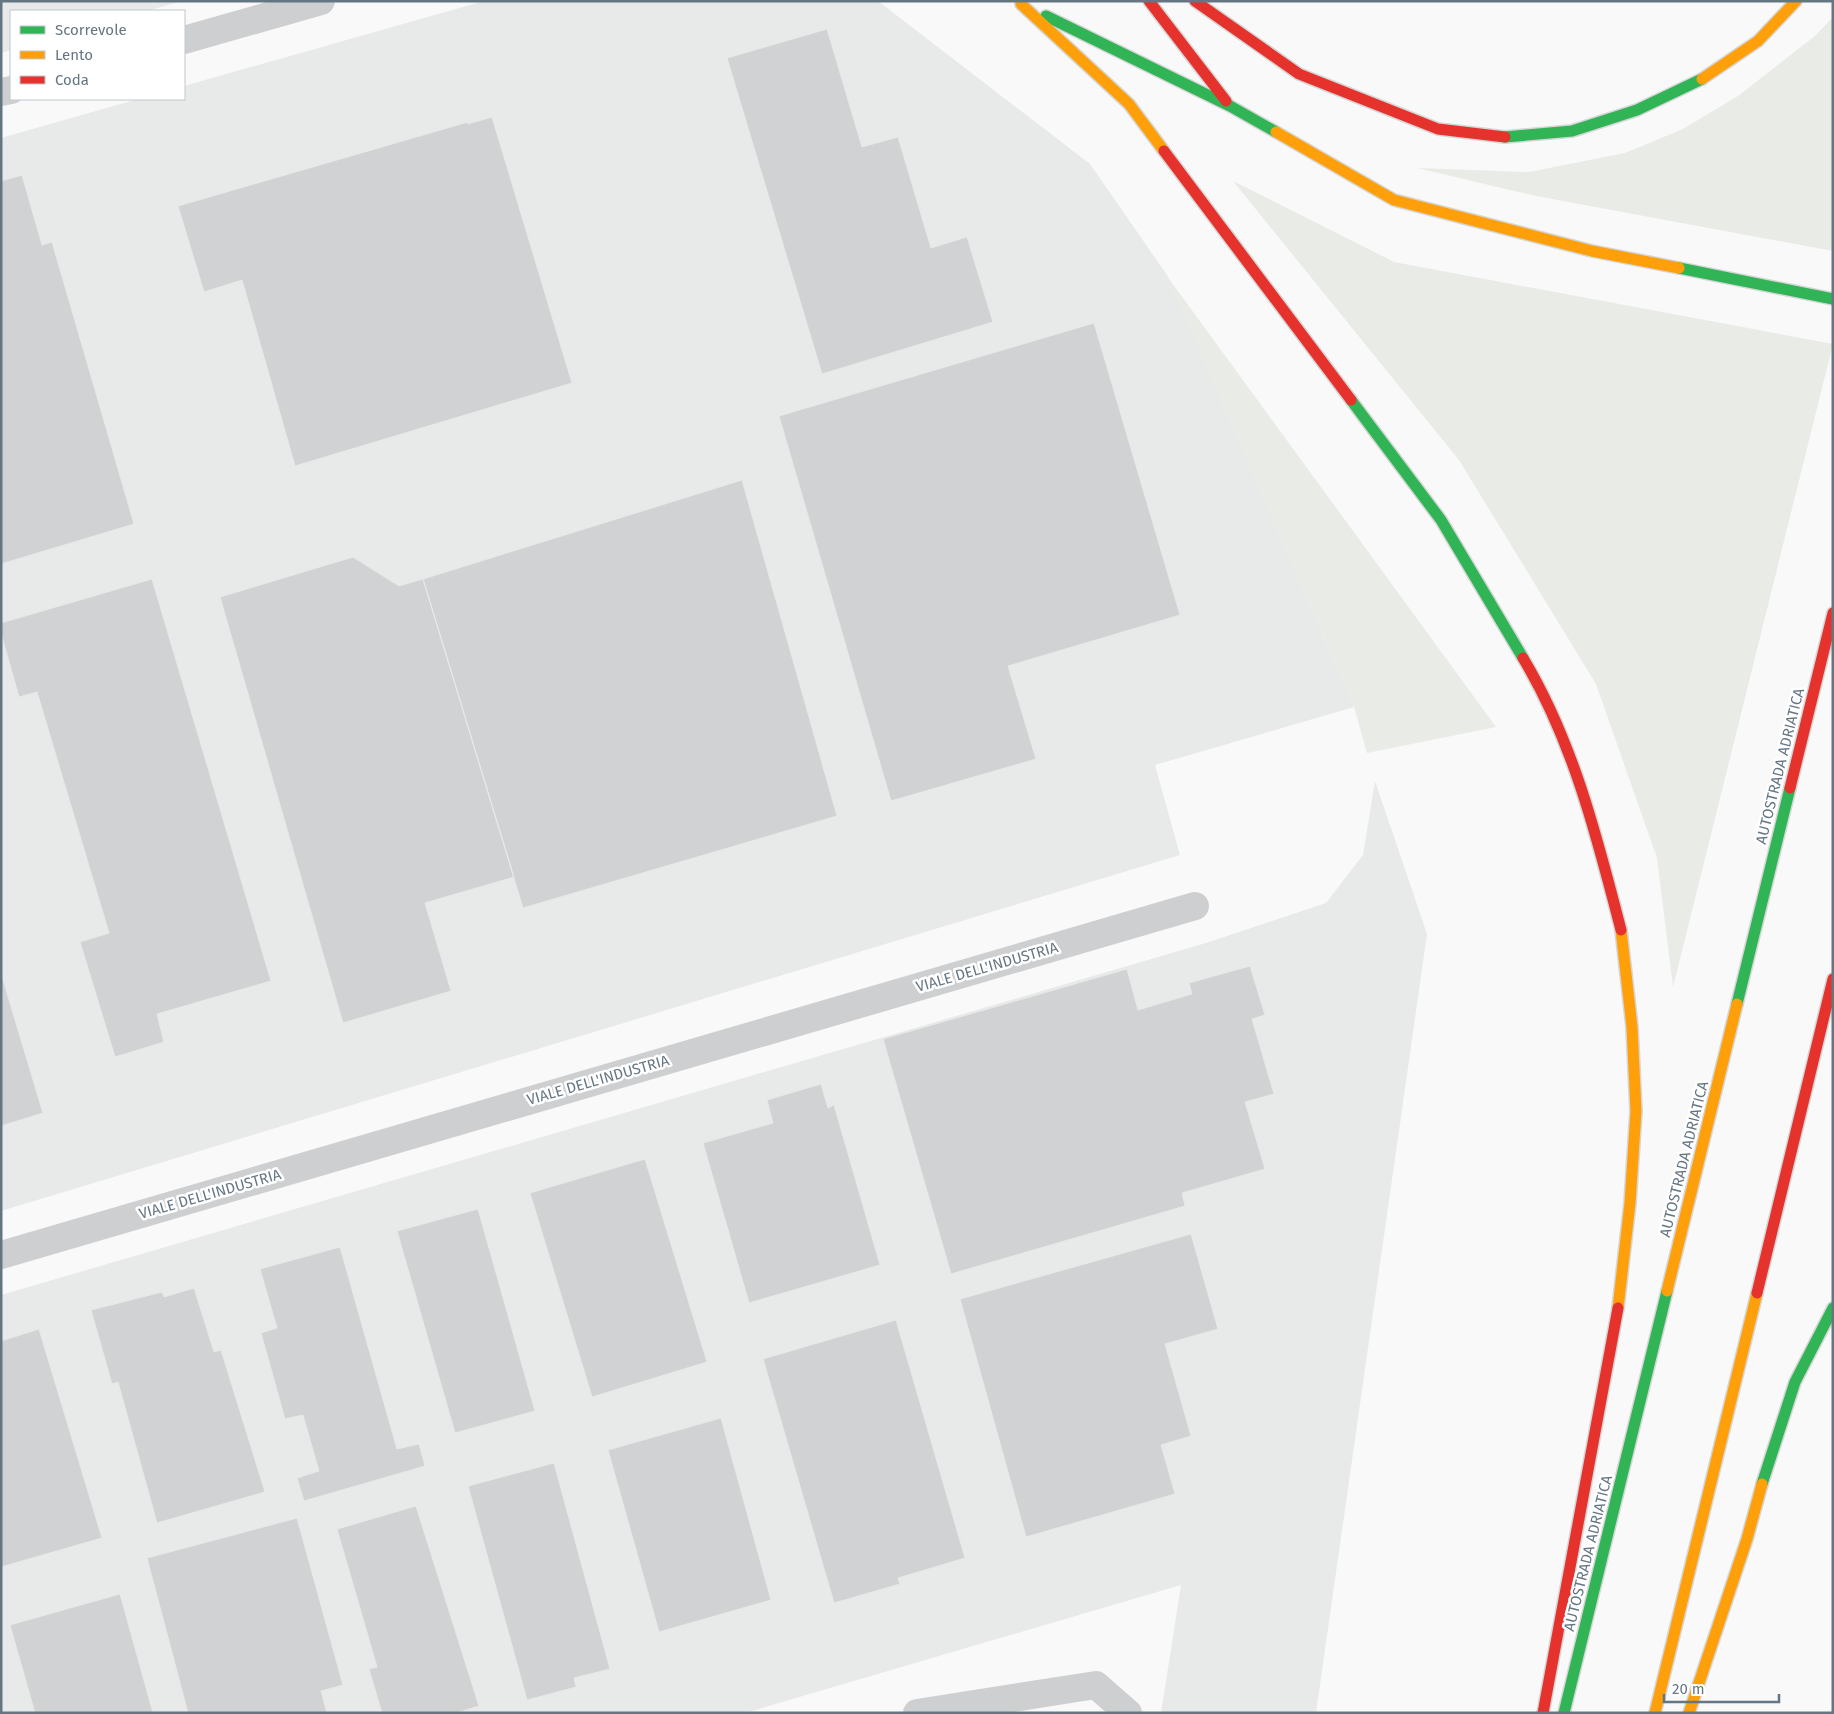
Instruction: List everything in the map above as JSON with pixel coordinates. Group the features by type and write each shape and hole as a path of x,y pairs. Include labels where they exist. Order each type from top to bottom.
{"highway":[{"path":"1150,1 1230,106"},
{"path":"1195,1 1300,74 1438,129 1504,137 1572,131 1637,110 1704,78 1750,46 1796,1"},
{"path":"1019,3 1230,106 1394,200 1592,251 1833,299"},
{"path":"1019,3 1129,104 1441,520 1528,666 1563,741 1592,821 1622,932 1632,1026 1635,1120 1630,1203 1620,1299 1543,1713"},
{"name":"AUTOSTRADA ADRIATICA","path":"1564,1713 1833,613"},
{"path":"1655,1713 1833,979"},
{"path":"1689,1713 1747,1539 1770,1457 1795,1382 1833,1308"}],"street":[{"path":"185,40 321,1"},
{"name":"VIALE DELL'INDUSTRIA","path":"1,1255 1195,906"},
{"path":"917,1713 1096,1685 1128,1713"}],"shaded area":[{"path":"1,1 182,1 150,10 10,10 10,50 1,53"},
{"path":"484,1 878,1 1090,164 1167,275 1354,707 1155,765 1180,855 1,1211 1,138 134,100 185,100 185,86"},
{"path":"1833,17 1833,251 1536,196 1417,168 1529,172 1625,153 1683,129 1738,96 1815,36"},
{"path":"1233,181 1394,262 1833,344 1673,987 1657,858 1596,684 1459,460"},
{"path":"1167,276 1496,727 1367,753 1354,707"},
{"path":"1375,781 1427,934 1316,1713 1161,1713 1181,1585 745,1713 1,1713 1,1295 1206,943 1326,903 1363,855"}],"building":[{"path":"827,29 862,147 898,137 931,248 967,237 993,322 822,374 727,58"},
{"path":"492,117 572,383 295,466 242,280 204,292 178,206 468,122 468,124"},
{"path":"22,175 42,245 52,242 134,524 1,564 1,181"},
{"path":"1094,323 1180,615 1008,666 1036,759 891,801 779,416"},
{"path":"742,480 837,816 523,908 423,579"},
{"path":"353,557 399,586 423,579 514,877 425,903 451,991 343,1023 220,597"},
{"path":"152,579 271,981 157,1014 164,1042 115,1057 80,942 109,933 37,692 19,697 1,633 1,623"},
{"path":"1250,966 1265,1015 1252,1019 1274,1094 1245,1102 1265,1169 1182,1193 1185,1206 951,1274 883,1039 1127,969 1138,1010 1192,994 1189,983"},
{"path":"1,973 43,1113 1,1126"},
{"path":"821,1084 828,1108 834,1105 880,1265 749,1303 703,1143 773,1123 767,1100"},
{"path":"645,1159 707,1362 592,1397 530,1193"},
{"path":"478,1209 535,1411 455,1433 397,1231"},
{"path":"1191,1234 1218,1329 1165,1344 1191,1436 1161,1445 1175,1494 1026,1537 960,1299"},
{"path":"340,1247 397,1449 419,1444 425,1466 304,1501 297,1478 319,1471 303,1415 285,1419 261,1333 277,1328 260,1269"},
{"path":"194,1288 214,1352 221,1350 265,1492 157,1523 118,1382 112,1384 91,1310 162,1292 164,1297"},
{"path":"896,1320 965,1558 898,1578 900,1584 834,1603 763,1359"},
{"path":"39,1329 102,1538 1,1567 1,1341"},
{"path":"721,1418 771,1600 659,1632 608,1450"},
{"path":"554,1463 610,1669 574,1678 576,1687 527,1700 468,1486"},
{"path":"416,1506 479,1706 456,1713 382,1713 369,1669 377,1667 337,1529"},
{"path":"297,1518 343,1685 321,1691 327,1713 188,1713 147,1558"},
{"path":"120,1594 153,1713 35,1713 10,1625"}],"traffic: fast":[{"path":"1046,16 1230,106 1276,132"},
{"path":"1505,137 1572,131 1637,110 1702,79"},
{"path":"1679,268 1833,299"},
{"path":"1351,400 1441,520 1523,658"},
{"path":"1737,1004 1790,788"},
{"path":"1564,1713 1667,1291"},
{"path":"1762,1484 1795,1382 1833,1308"}],"traffic: slow":[{"path":"1702,79 1758,41 1796,1"},
{"path":"1021,4 1129,104 1164,151"},
{"path":"1276,132 1394,200 1592,251 1679,268"},
{"path":"1618,1308 1630,1203 1636,1111 1632,1027 1621,930"},
{"path":"1667,1291 1737,1004"},
{"path":"1655,1713 1757,1293"},
{"path":"1689,1713 1747,1539 1762,1484"}],"traffic: jam":[{"path":"1149,1 1226,101"},
{"path":"1195,1 1299,74 1438,129 1505,137"},
{"path":"1164,151 1351,400"},
{"path":"1790,788 1833,613"},
{"path":"1523,658 1541,690 1570,756 1593,825 1621,930"},
{"path":"1757,1293 1833,979"},
{"path":"1543,1713 1618,1308"}]}
